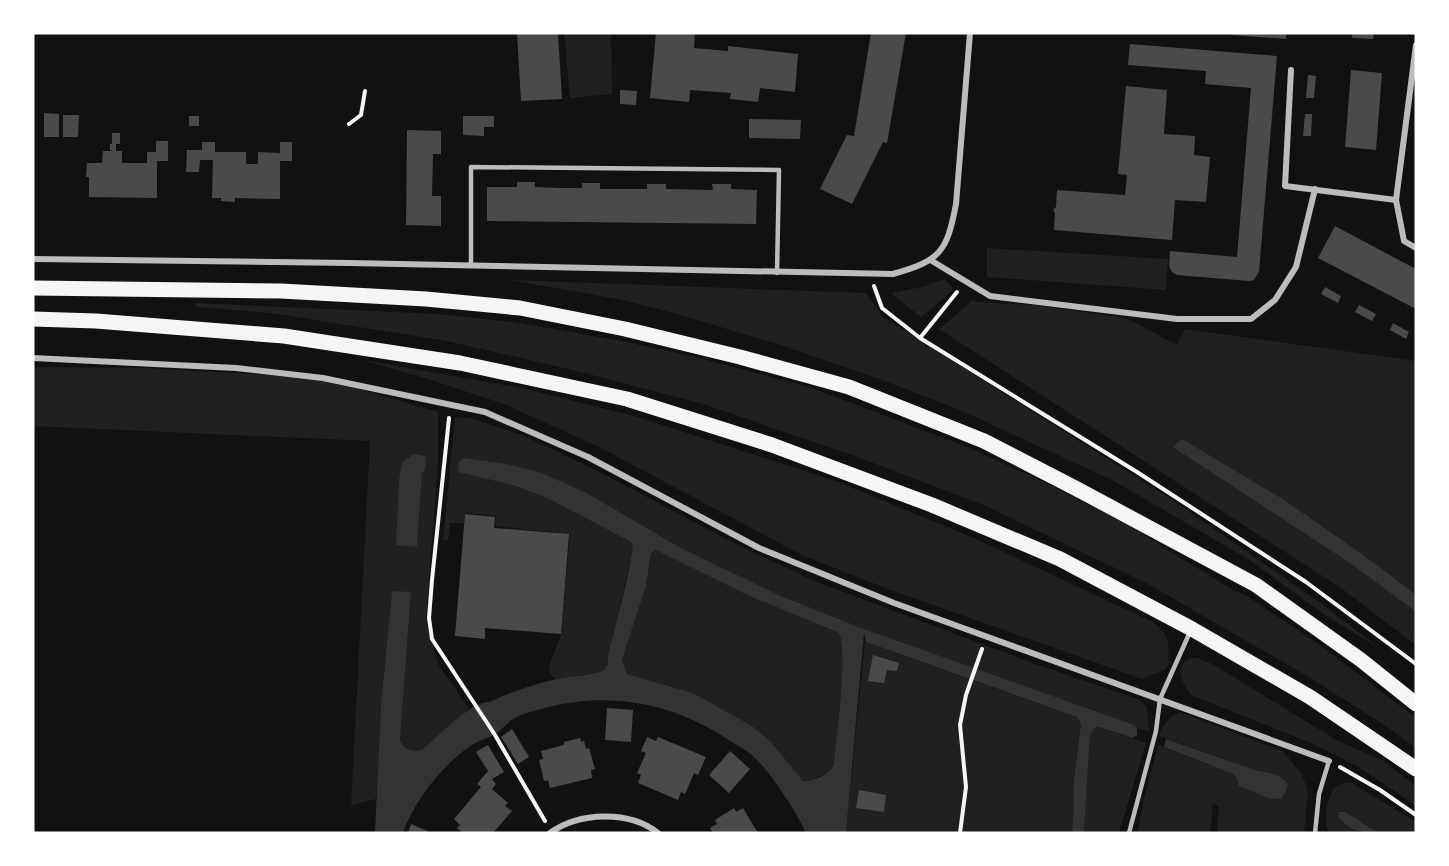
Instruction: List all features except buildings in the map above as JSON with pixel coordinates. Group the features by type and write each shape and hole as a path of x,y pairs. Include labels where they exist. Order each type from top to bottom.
{"main road":[{"path":"33,288 281,291 426,299 520,308 625,329 849,387 984,441 1256,585 1360,660 1416,704"},
{"path":"33,320 96,321 284,336 460,363 627,399 772,445 932,505 1060,559 1191,629 1310,697 1416,769"}],"street":[{"path":"33,259 893,274 932,261 944,245 954,214 970,33"},
{"path":"1416,45 1396,200 1404,241 1416,248"},
{"path":"1291,70 1285,186 1396,200"},
{"path":"932,261 990,296 1177,319 1251,319 1275,300 1296,267 1315,189"},
{"path":"33,358 236,368 323,378 485,412 588,457 759,548 894,603 1329,761"},
{"path":"551,832 580,819 608,816 632,821 658,833"}],"lane":[{"path":"471,266 471,167 779,170 777,273"},
{"path":"1130,833 1156,731 1160,699 1191,629"},
{"path":"1315,833 1318,794 1329,761"}],"path":[{"path":"349,124 362,115 365,91"},
{"path":"870,274 882,308 920,338 1137,472 1296,575 1416,663"},
{"path":"920,338 965,282"},
{"path":"450,405 429,618 432,639 495,735 551,832"},
{"path":"960,833 966,787 960,725 962,710 976,666"},
{"path":"1329,761 1380,790 1416,815"}],"shaded area":[{"path":"564,33 611,33 612,94 570,98"},
{"path":"987,248 1168,259 1166,290 987,277"},
{"path":"944,279 954,289 921,317 891,293 922,287"},
{"path":"510,280 866,293 883,317 1171,499 1322,604 1380,649 1325,615 1248,559 1114,481 960,410 781,345 677,314 623,300"},
{"path":"973,300 1032,305 1126,318 1177,345 1185,329 1416,361 1416,596 1369,559 1286,501 1350,563 1416,612 1416,645 1341,588 939,329"},
{"path":"195,303 438,314 513,322 692,356 812,388 970,448 1050,485 1131,527 1235,591 1244,594 1319,644 1416,718 1416,748 1383,724 1307,676 1148,584 986,506 855,456 703,404 577,371 447,341 271,313 196,307"},
{"path":"363,360 522,388 634,416 836,481 976,539 1153,622 1167,638 1170,662 1166,669 1142,679 888,589 802,555 597,446 504,404"},
{"path":"33,367 146,368 323,378 438,412 438,463 426,620 438,664 469,709 464,716 457,719 417,752 408,749 400,742 411,593 392,591 381,705 376,799 351,805 370,441 33,426","holes":["425,469 422,473 417,546 397,545 399,480"]},
{"path":"455,417 471,418 522,435 812,580 1035,664 1141,700 1147,708 1149,732 864,629 779,595 681,548 587,493 542,473 508,464 464,458 458,472 516,486 551,500 631,542 633,546 607,668 594,674 555,679 549,673 550,663 561,635 570,534 495,526 496,516 465,513 464,523 450,523 448,541 443,540"},
{"path":"1182,439 1286,501 1369,559 1416,595 1416,612 1350,563 1173,447"},
{"path":"414,454 426,456 425,469 422,473 417,547 396,545 402,462"},
{"path":"464,458 508,464 542,473 587,493 681,548 779,595 864,629 1134,725 1137,728 1137,735 1133,738 1099,727 1094,728 1090,736 1084,833 1072,833 1074,779 1081,724 1077,717 866,642 864,633 846,833 806,833 796,814 762,765 750,753 711,729 689,718 643,704 595,700 545,708 515,718 497,733 469,747 448,764 421,797 403,833 375,833 381,704 392,591 411,592 400,741 410,750 423,749 455,720 482,703 540,683 599,672 604,670 608,664 626,584 633,546 631,542 551,500 516,486 458,472 459,461","holes":["656,550 745,594 839,633 842,677 834,764 829,771 817,779 803,781 770,741 752,726 693,693 627,674 622,660 646,586 651,553"]},
{"path":"656,550 745,594 839,633 842,676 839,716 834,764 825,774 803,781 752,726 693,693 627,674 622,660 646,586 651,553"},
{"path":"865,642 1077,717 1081,724 1074,779 1072,833 846,833"},
{"path":"1191,658 1198,658 1214,665 1338,741 1382,760 1416,786 1416,806 1357,766 1313,744 1191,695 1182,680 1180,670"},
{"path":"1179,712 1283,751 1301,773 1306,785 1308,794 1304,833 1217,833 1219,806 1213,804 1210,833 1138,833 1144,798 1158,745 1231,773 1236,777 1285,779 1159,736 1166,722"},
{"path":"1099,727 1146,743 1119,833 1084,833 1090,736 1094,728"},
{"path":"1166,739 1279,776 1288,785 1282,799 1268,798 1239,786 1236,777 1231,773 1164,747"},
{"path":"1350,782 1416,822 1416,833 1379,833 1343,811 1339,812 1339,817 1344,824 1360,833 1329,833 1326,816 1330,796 1336,787"},
{"path":"1339,812 1345,812 1379,833 1362,832 1352,828 1339,818"}]}
